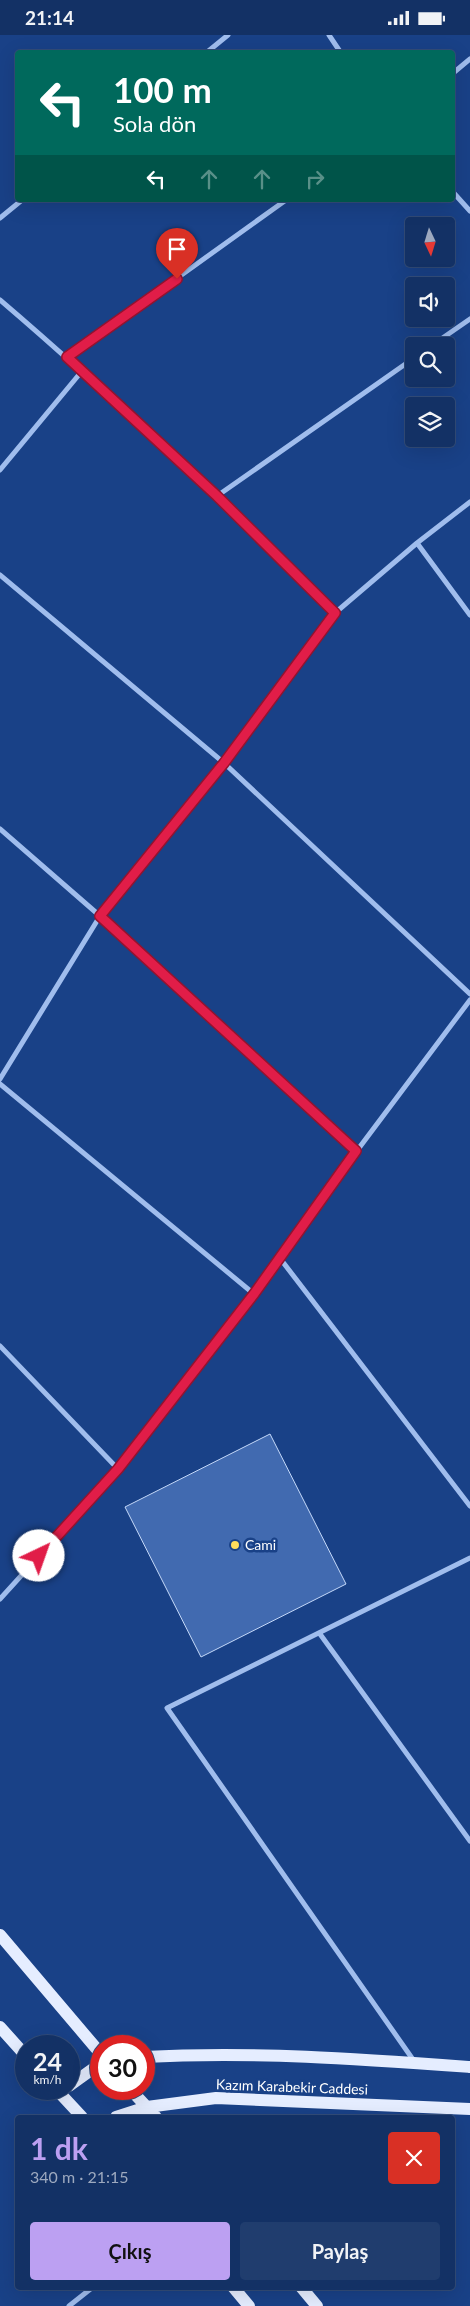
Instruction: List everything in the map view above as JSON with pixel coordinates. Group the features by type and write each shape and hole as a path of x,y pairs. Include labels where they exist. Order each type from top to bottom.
{"main road":[{"path":"0,1935 90,2041"},
{"path":"0,2027 15,2044"},
{"path":"155,2056 195,2054 324,2057 470,2067"},
{"name":"Kazım Karabekir Caddesi","path":"122,2115 146,2107 216,2097 468,2111"},
{"path":"70,2100 81,2115"},
{"path":"140,2100 154,2115"},
{"path":"236,2290 249,2306"},
{"path":"304,2290 317,2306"}],"street":[{"path":"210,50 228,35"},
{"path":"328,35 340,50"},
{"path":"455,72 470,59"},
{"path":"455,194 470,211"},
{"path":"0,217 19,202"},
{"path":"67,357 283,202"},
{"path":"0,300 67,357 217,496 335,613"},
{"path":"444,337 470,319"},
{"path":"217,496 405,364"},
{"path":"0,470 82,371"},
{"path":"0,1079 100,916 224,763 335,613 417,543 470,503"},
{"path":"417,543 470,615"},
{"path":"0,575 224,763 470,993"},
{"path":"0,829 100,916 356,1151"},
{"path":"0,1599 118,1469 254,1294 356,1151 470,1000"},
{"path":"0,1084 254,1294"},
{"path":"279,1257 470,1506"},
{"path":"0,1346 118,1469"},
{"path":"416,2063 167,1708 320,1634 470,1558"},
{"path":"320,1634 470,1841"},
{"path":"69,2306 89,2290"}],"building":[{"name":"Cami","path":"270,1434 346,1584 201,1657 125,1507"}],"place":[{"name":"Cami","path":"235,1545"}],"route":[{"path":"39,1556 118,1469 254,1294 356,1151 100,916 224,763 335,613 217,496 67,357 177,279"}]}
